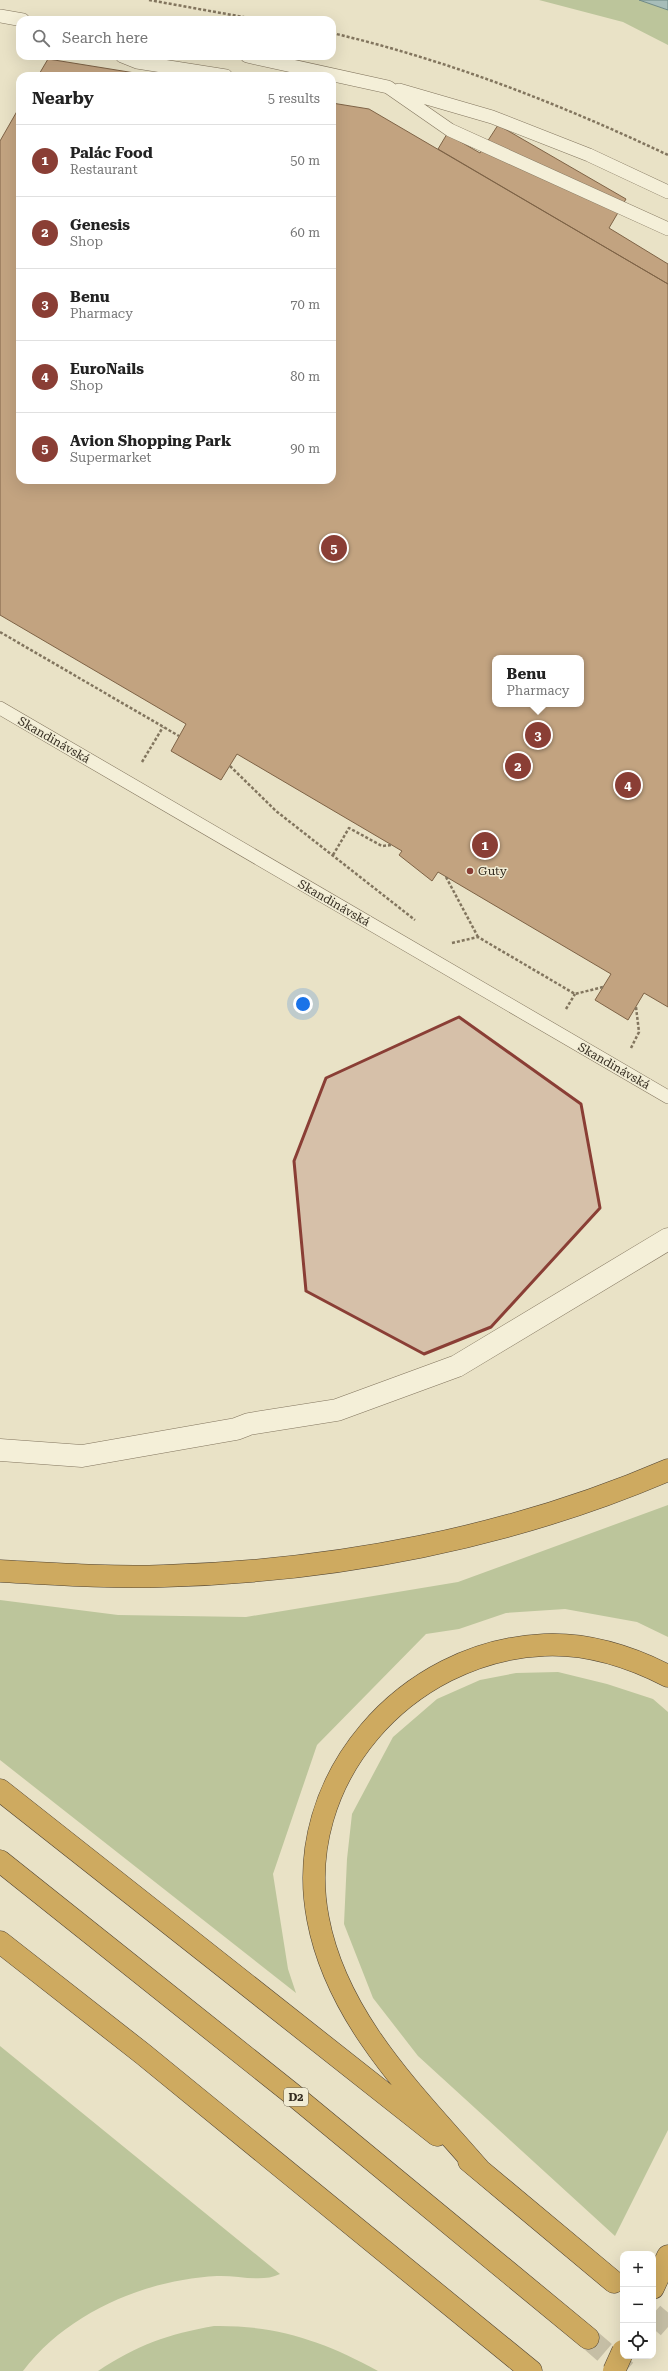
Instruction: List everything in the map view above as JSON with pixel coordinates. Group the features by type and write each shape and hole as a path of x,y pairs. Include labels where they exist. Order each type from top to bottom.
{"highway":[{"path":"0,1571 80,1576 163,1576 247,1572 329,1563 411,1549 492,1530 572,1506 668,1470"},
{"path":"480,2169 395,2072 371,2040 350,2006 337,1978 318,1919 315,1886 317,1852 323,1819 334,1788 350,1758 369,1730 392,1706 419,1686 447,1669 479,1656 518,1647 544,1645 578,1646 611,1652 643,1663 668,1676"},
{"path":"0,1790 480,2169 614,2282"},
{"name":"D2","path":"0,1861 291,2093 588,2338"},
{"path":"0,1942 149,2059 531,2371"},
{"path":"653,2287 668,2256"},
{"path":"614,2371 620,2358"}],"street":[{"path":"0,1450 82,1456 236,1429 249,1424 337,1410 457,1366 668,1239"}],"lane":[{"path":"0,16 16,19"},
{"path":"132,60 201,72"},
{"path":"265,60 318,72"},
{"path":"336,76 388,87 492,117 589,155 668,192"},
{"path":"388,87 450,130 668,228"},
{"name":"Skandinávská","path":"0,708 668,1097"}],"path":[{"path":"149,0 238,16"},
{"path":"336,34 406,51 518,91 668,155"},
{"path":"0,632 179,736"},
{"path":"129,784 163,727"},
{"path":"230,766 276,811 417,921"},
{"path":"333,856 349,828 382,846 392,845"},
{"path":"446,877 478,937 575,994 603,987"},
{"path":"447,944 478,937"},
{"path":"619,1069 639,1032 636,1007"}],"highlighted area":[{"path":"459,1017 581,1104 600,1208 491,1327 424,1354 306,1291 294,1161 326,1078"}],"green space":[{"path":"539,0 639,0 668,10 668,45 623,22"},
{"path":"668,1505 668,1637 637,1622 565,1609 506,1613 459,1629 426,1634 317,1745 273,1874 288,1969 296,1993 0,1760 0,1600 118,1615 246,1617 458,1582"},
{"path":"558,1672 607,1684 653,1699 668,1712 668,2130 615,2236 418,2056 373,1998 344,1924 347,1859 352,1814 393,1737 437,1699 480,1680 516,1673"},
{"path":"0,2046 280,2274 266,2278 217,2276 190,2279 163,2284 136,2292 85,2316 62,2332 41,2350 23,2371 0,2371"},
{"path":"214,2326 258,2328 299,2337 338,2351 378,2371 98,2371 140,2347 167,2337"}],"water":[{"path":"639,0 668,0 668,10"}],"building":[{"path":"47,60 54,60 129,72 40,72"},
{"path":"336,104 369,109 668,284 668,1007 644,993 628,1020 595,1000 611,974 438,872 432,881 399,855 402,851 237,754 221,780 171,751 186,724 0,615 0,141 16,113 16,484 336,484"},
{"path":"498,125 626,199 609,228 668,264 668,284 438,149 447,134 480,153"}],"tunnel":[{"path":"656,2317 668,2327"},
{"path":"588,2338 626,2371"}],"place":[{"name":"Avion Shopping Park","path":"334,548"},
{"name":"Benu","path":"538,735"},
{"name":"Genesis","path":"518,766"},
{"name":"EuroNails","path":"628,785"},
{"name":"Palác Food","path":"485,845"},
{"name":"Guty","path":"470,871"}]}
